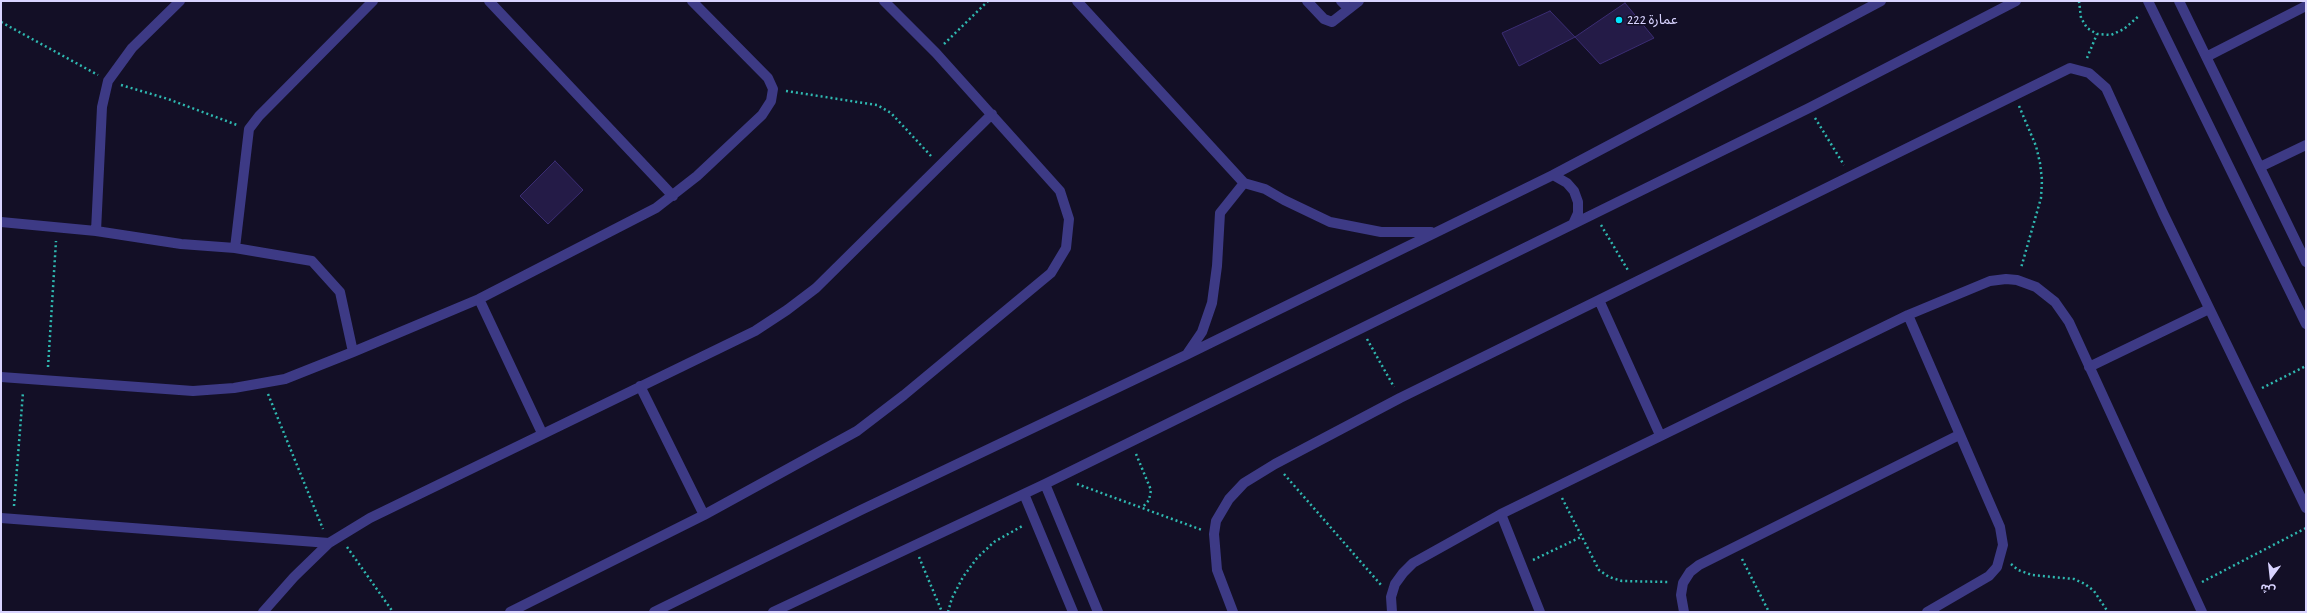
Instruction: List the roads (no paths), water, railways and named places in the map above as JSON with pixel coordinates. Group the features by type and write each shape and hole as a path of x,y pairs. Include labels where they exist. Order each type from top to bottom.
{"street":[{"path":"96,231 102,107 108,81 132,48 180,1"},
{"path":"235,248 249,129 259,116 373,1"},
{"path":"489,1 673,196"},
{"path":"510,612 704,515 856,431 878,416 1051,273 1066,248 1069,219 1060,192 936,53 884,1"},
{"path":"1077,1 1244,183 1265,189 1284,200 1330,222 1382,232 1434,232"},
{"path":"1307,1 1329,21 1336,21 1359,1"},
{"path":"1341,1 1349,9"},
{"path":"654,612 861,510 1186,355 1434,232 1553,175 1881,1"},
{"path":"772,612 1045,484 1809,108 2016,1"},
{"path":"2179,1 2208,56 2306,262"},
{"path":"1,377 47,382 194,391 234,388 264,383 284,378 353,352 480,299 621,226 673,196 762,115 771,101 773,89 768,78 759,67 694,2"},
{"path":"2149,4 2306,324"},
{"path":"2208,56 2306,6"},
{"path":"1233,612 1217,570 1214,534 1216,521 1229,500 1244,483 1275,464 1400,398 2070,68 2083,70 2093,76 2106,88 2163,214 2306,508"},
{"path":"263,612 294,577 329,543 340,536 413,495 754,331 787,310 816,288 992,114"},
{"path":"2260,167 2306,145"},
{"path":"1553,175 1567,183 1574,191 1578,202 1578,213 1573,224"},
{"path":"1186,355 1202,332 1212,303 1217,266 1220,213 1244,183"},
{"path":"1,222 96,231 181,244 235,248 312,260 340,292 353,352"},
{"path":"1392,612 1391,597 1395,584 1413,563 1501,514 1908,315 1990,281 2018,280 2036,287 2055,302 2069,322 2202,612"},
{"path":"480,299 542,433"},
{"path":"1599,300 1660,435"},
{"path":"2090,367 2210,309"},
{"path":"1908,315 2000,527 2003,544 2002,555 1997,567 1989,576 1927,612"},
{"path":"640,386 704,515"},
{"path":"1684,612 1681,594 1683,583 1690,572 1699,565 1959,435"},
{"path":"1045,484 1098,612"},
{"path":"1024,494 1073,612"},
{"path":"1501,514 1540,612"},
{"path":"1,518 329,543"}],"place":[{"name":"عمارة 222","path":"1619,20"}]}
